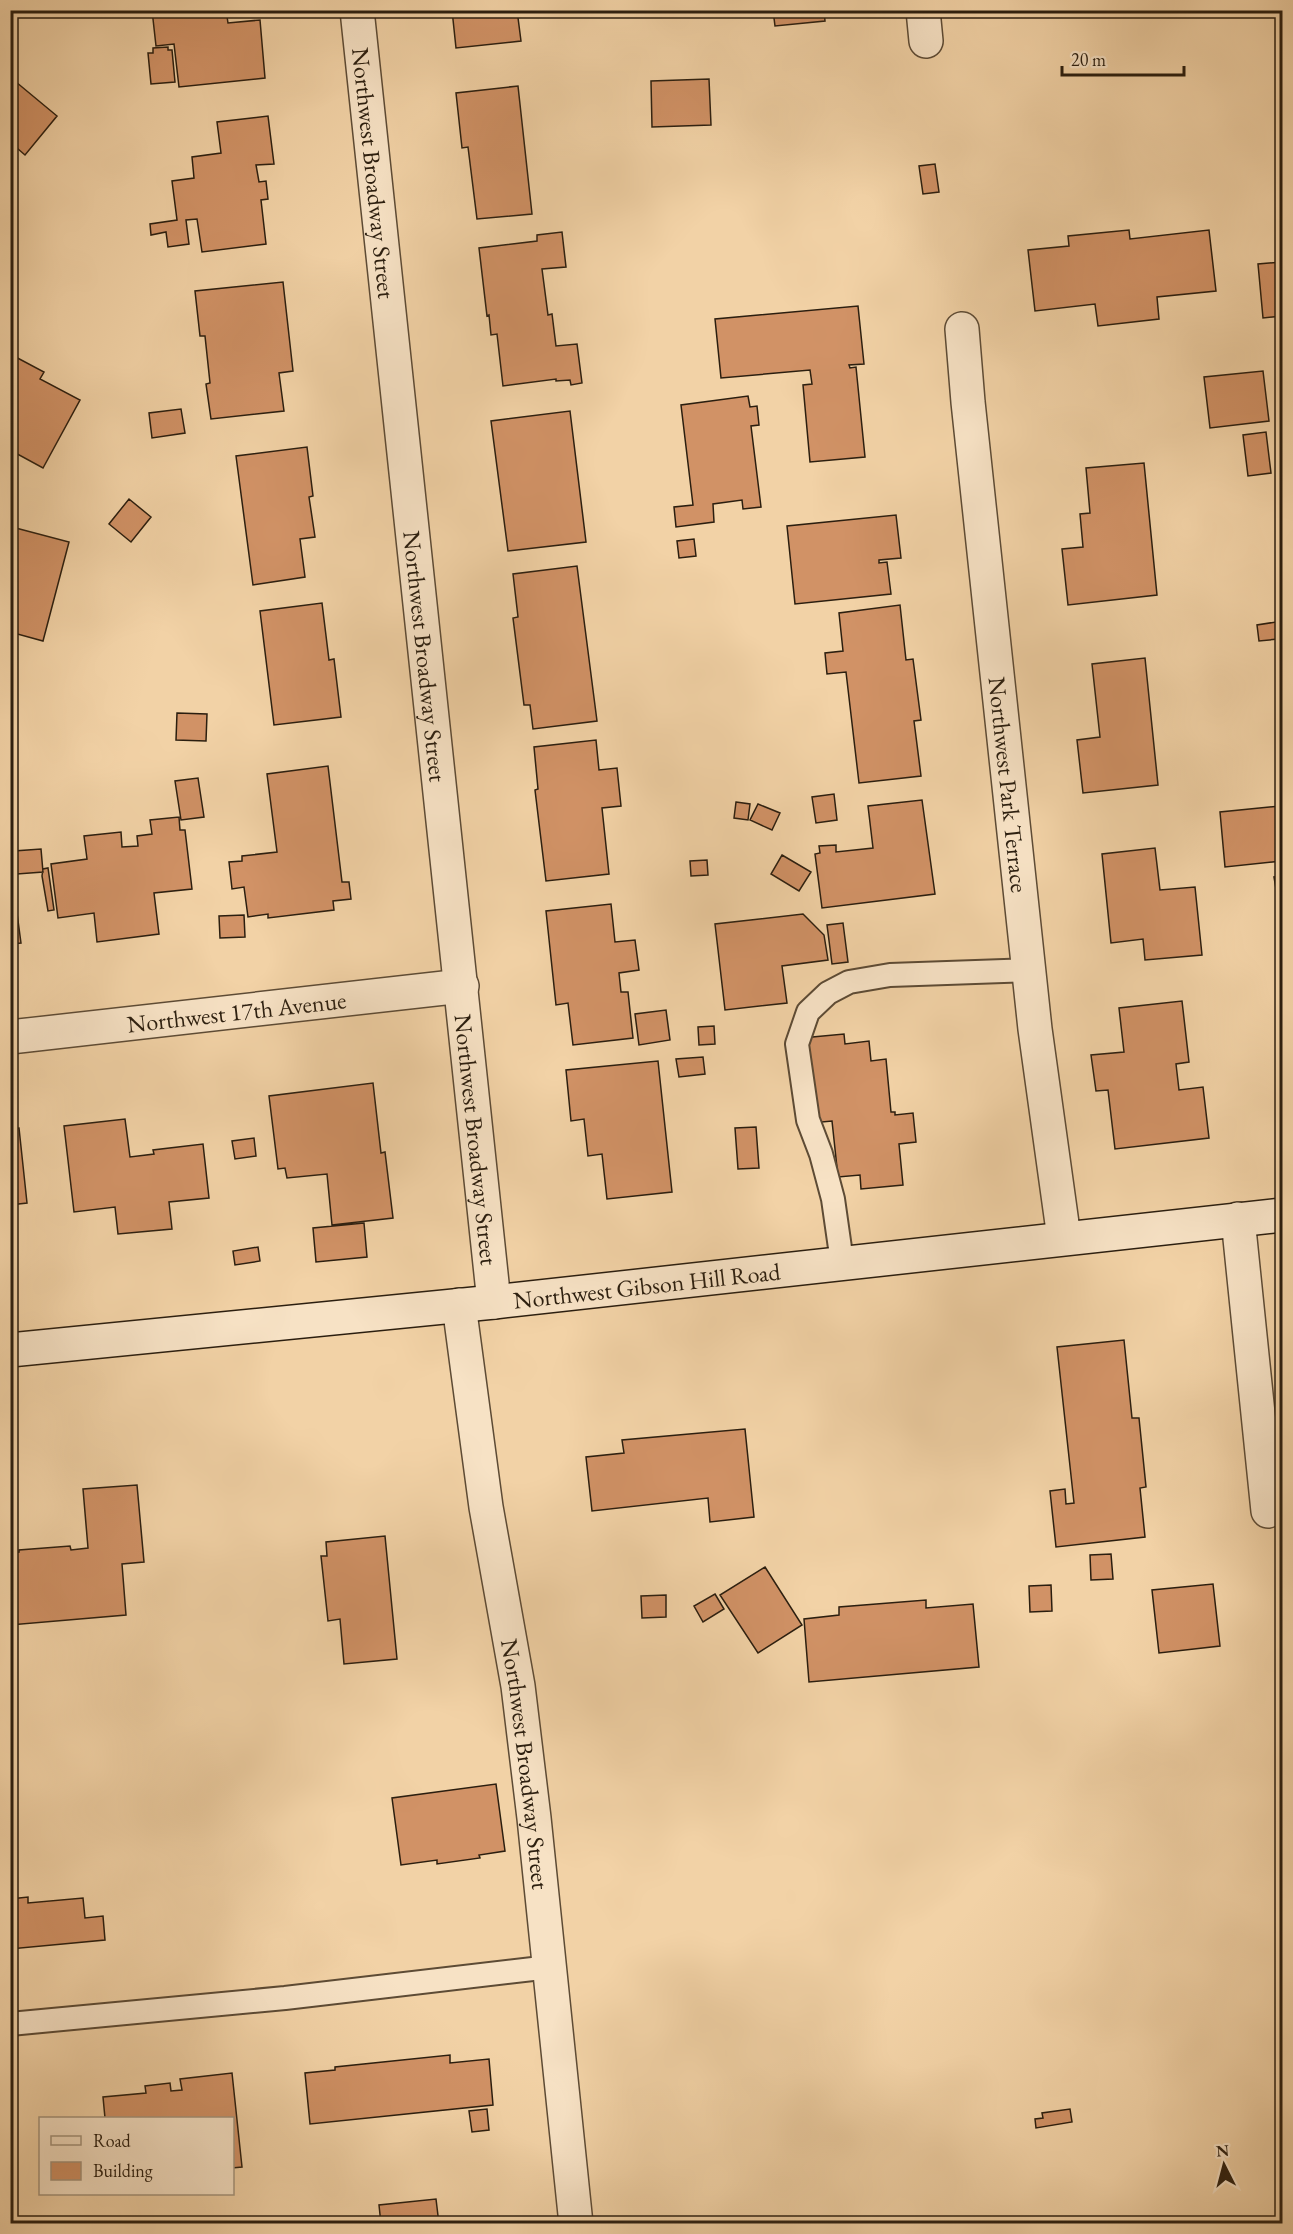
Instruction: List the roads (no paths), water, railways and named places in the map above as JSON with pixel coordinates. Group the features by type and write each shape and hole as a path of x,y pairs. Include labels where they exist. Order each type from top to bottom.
{"street":[{"name":"Northwest Broadway Street","path":"357,10 494,1302"},
{"name":"Northwest Park Terrace","path":"962,329 1029,970 1064,1238"},
{"name":"Northwest 17th Avenue","path":"10,1037 462,986"},
{"name":"Northwest Gibson Hill Road","path":"10,1350 494,1302 1282,1215"},
{"path":"1238,1219 1268,1511"},
{"name":"Northwest Broadway Street","path":"459,1305 486,1507 518,1686 576,2223"}],"lane":[{"path":"842,1262 833,1199 821,1154 808,1120 797,1044 808,1012 828,993 849,982 890,975 1029,970"},
{"path":"10,2024 285,1998 550,1967"}]}
